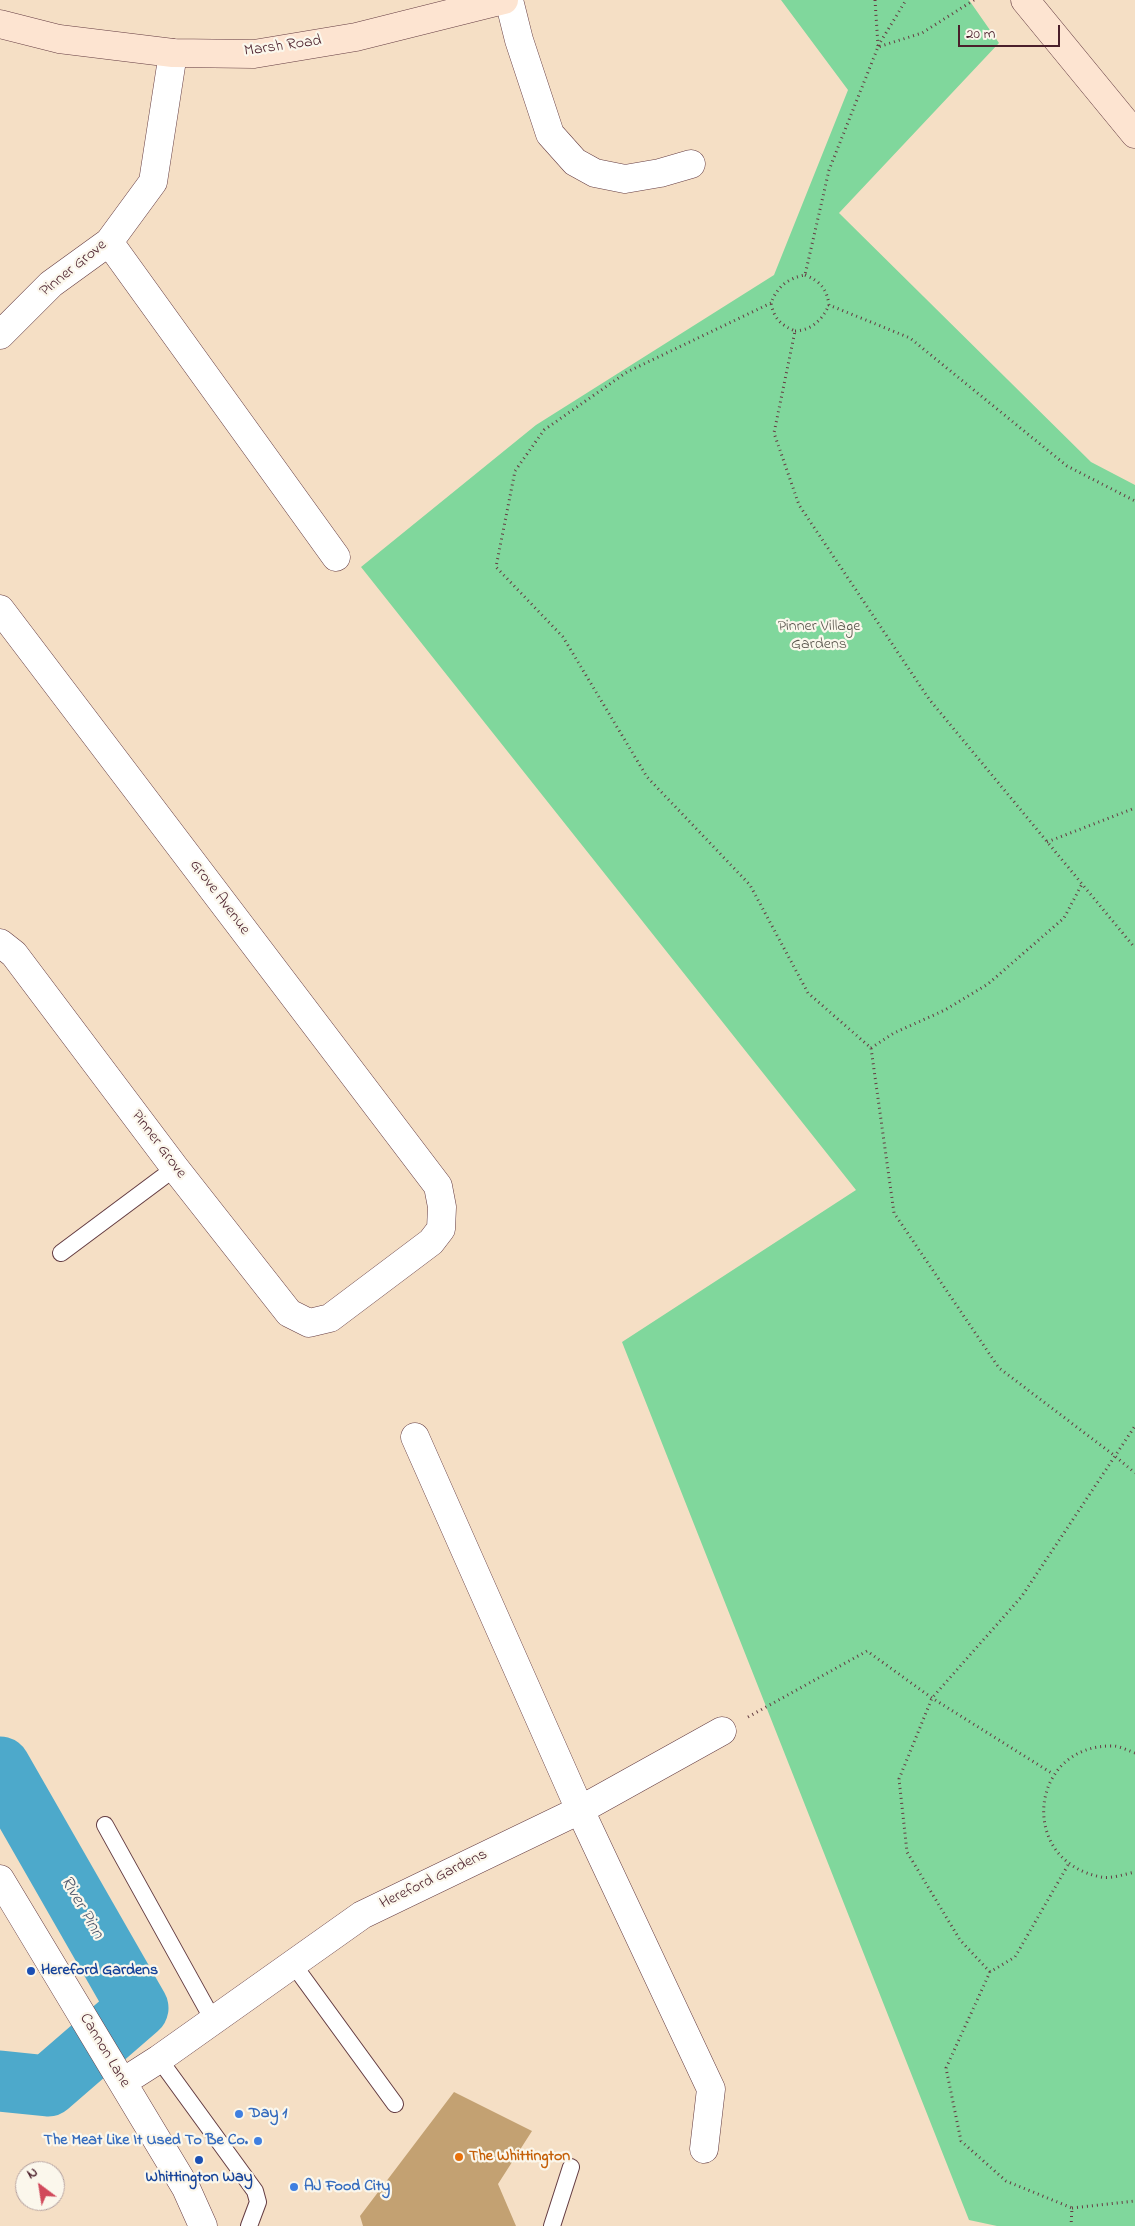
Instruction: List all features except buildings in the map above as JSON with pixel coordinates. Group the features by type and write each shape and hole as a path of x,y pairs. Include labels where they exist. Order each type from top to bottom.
{"street":[{"name":"Marsh Road","path":"0,24 60,39 173,53 254,54 356,37 504,0"},
{"path":"509,0 519,40 550,134 575,162 595,173 624,179 660,173 691,164"},
{"path":"1025,0 1135,134"},
{"name":"Pinner Grove","path":"0,335 51,284 109,242 153,182 173,53"},
{"path":"109,242 336,557"},
{"name":"Grove Avenue","path":"0,609 438,1186 442,1207 441,1229 431,1242 330,1318"},
{"name":"Pinner Grove","path":"0,943 14,954 175,1168 289,1313 309,1323 330,1318"},
{"path":"415,1437 580,1810 711,2089 704,2149"},
{"name":"Hereford Gardens","path":"123,2082 159,2059 362,1915 580,1810 722,1731"},
{"name":"Cannon Lane","path":"0,1879 186,2188 203,2226"}],"lane":[{"path":"61,1253 175,1168"},
{"path":"106,1825 213,2020"},
{"path":"293,1964 395,2104"},
{"path":"159,2059 255,2191 258,2202 249,2226"},
{"path":"552,2226 571,2167"}],"path":[{"path":"875,0 878,47"},
{"path":"804,275 829,170 878,47 906,0"},
{"path":"962,0 967,6"},
{"path":"878,47 922,33 974,0"},
{"path":"804,275 822,284 827,294 829,306 822,318 805,330 796,331 776,320 771,302 774,294 782,285 793,277 804,275"},
{"path":"771,302 627,372 544,430 515,471 496,567 563,637 647,777 750,885 808,993 871,1048 894,1213 999,1368 1135,1473"},
{"path":"829,306 910,338 1067,466 1135,501"},
{"path":"796,331 774,433 799,505 929,699 1135,948"},
{"path":"1047,842 1135,808"},
{"path":"871,1048 894,1033 945,1010 988,984 1064,918 1082,884"},
{"path":"990,1972 960,1940 907,1852 899,1780 932,1698 1022,1596 1135,1426"},
{"path":"722,1731 867,1651 932,1698 1053,1774"},
{"path":"1135,1753 1114,1746 1080,1752 1053,1774 1042,1806 1048,1838 1068,1865 1102,1878 1135,1872"},
{"path":"1068,1865 1015,1957 990,1972 946,2068 960,2141 1006,2181 1072,2208 1135,2202"},
{"path":"1071,2226 1072,2208"}],"green space":[{"name":"Pinner Village Gardens","path":"781,0 969,0 999,43 839,213 1091,462 1135,485 1135,2226 997,2226 969,2220 622,1342 856,1190 361,567 536,425 774,275 848,90"}],"waterway":[{"name":"River Pinn","path":"0,1767 138,2008 48,2086 0,2081"}],"place":[{"name":"Hereford Gardens","path":"31,1971"},
{"name":"Day 1","path":"239,2114"},
{"name":"The Meat Like It Used To Be Co.","path":"258,2141"},
{"name":"The Whittington","path":"459,2157"},
{"name":"Whittington Way","path":"199,2160"},
{"name":"AJ Food City","path":"294,2187"}]}
